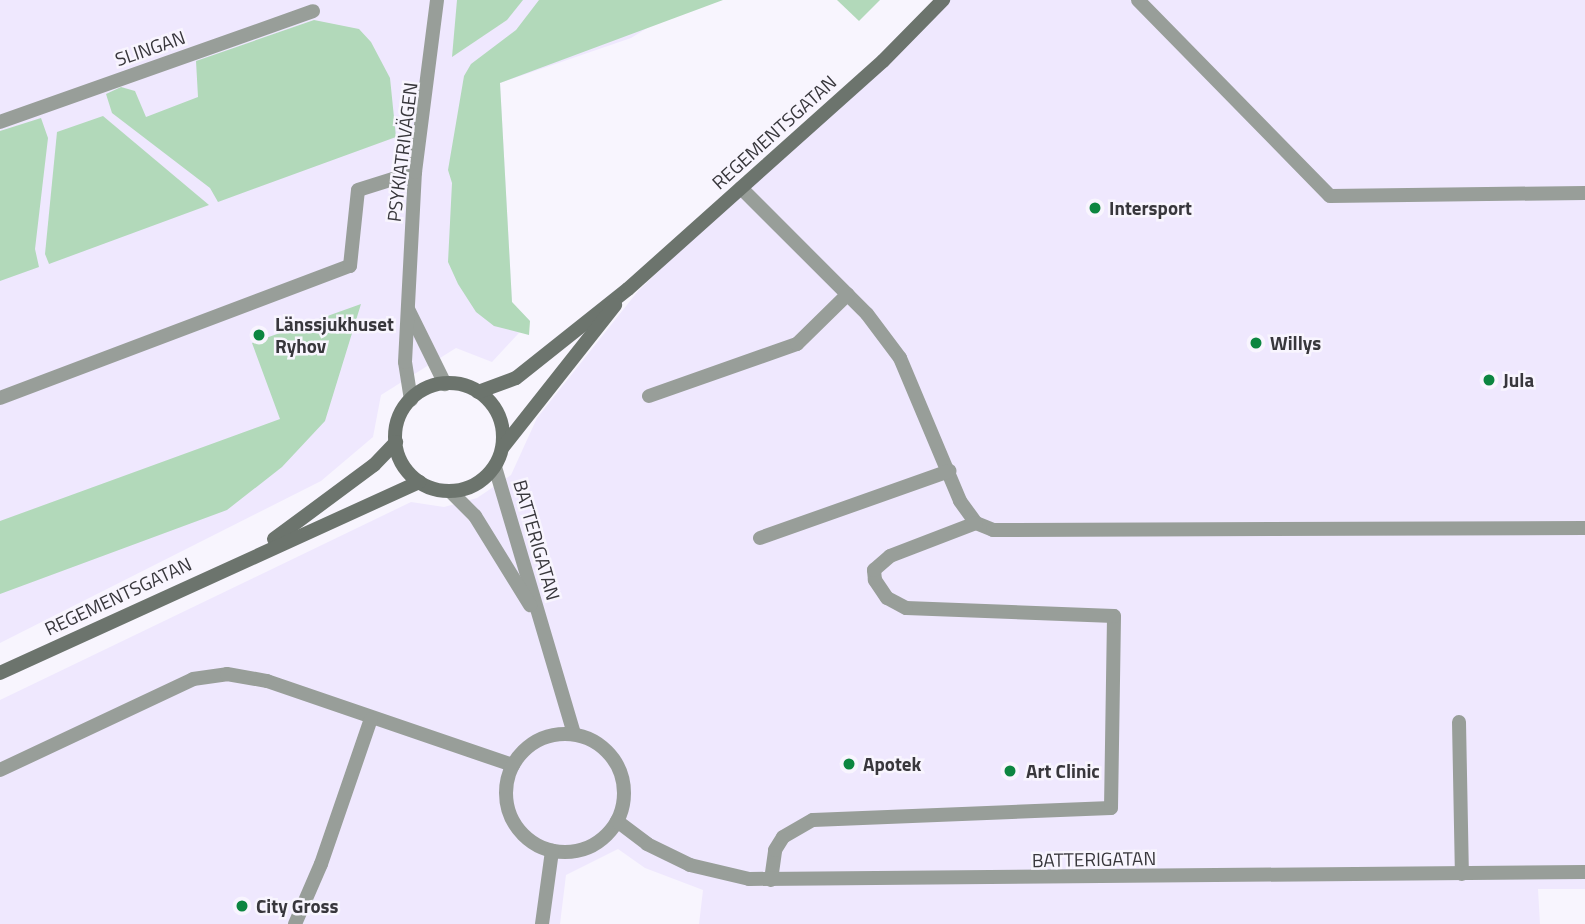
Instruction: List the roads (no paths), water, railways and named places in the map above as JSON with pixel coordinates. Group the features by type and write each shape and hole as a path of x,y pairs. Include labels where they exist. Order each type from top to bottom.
{"street":[{"name":"PSYKIATRIVÄGEN","path":"411,400 405,362 415,172 438,0"},
{"name":"REGEMENTSGATAN","path":"478,392 516,378 628,289 883,61 943,0"},
{"path":"1138,0 1330,196 1585,193"},
{"name":"SLINGAN","path":"0,122 313,11"},
{"path":"0,398 350,266 358,190 415,172"},
{"path":"741,188 848,294 900,358 960,501 976,523 993,530 1585,528"},
{"name":"REGEMENTSGATAN","path":"503,447 628,289"},
{"path":"649,396 797,344 848,294"},
{"name":"PSYKIATRIVÄGEN","path":"407,308 445,384"},
{"path":"445,384 478,392 499,415 503,447 495,467 482,480 450,491 420,482 408,472 396,442 399,419 411,400 445,384"},
{"name":"REGEMENTSGATAN","path":"253,555 374,465 396,442"},
{"name":"BATTERIGATAN","path":"495,467 574,734"},
{"path":"760,538 949,471"},
{"name":"REGEMENTSGATAN","path":"0,673 253,555 420,482"},
{"name":"BATTERIGATAN","path":"450,491 475,516 541,625"},
{"path":"771,880 775,850 783,837 813,820 1111,808 1114,616 906,608 887,598 876,580 874,570 890,556 976,523"},
{"path":"0,770 205,677 227,674 267,681 371,719 513,765"},
{"path":"295,924 321,864 371,719"},
{"path":"1459,722 1462,874"},
{"path":"574,734 600,746 618,767 623,803 617,821 589,847 552,850 535,844 511,817 507,782 513,765 539,740 574,734"},
{"name":"BATTERIGATAN","path":"617,821 647,844 690,864 749,879 1585,872"},
{"path":"542,924 552,850"}],"place":[{"name":"Intersport","path":"1095,208"},
{"name":"Länssjukhuset Ryhov","path":"259,335"},
{"name":"Willys","path":"1256,343"},
{"name":"Jula","path":"1489,380"},
{"name":"Apotek","path":"849,764"},
{"name":"Art Clinic","path":"1010,771"},
{"name":"City Gross","path":"242,906"}]}
